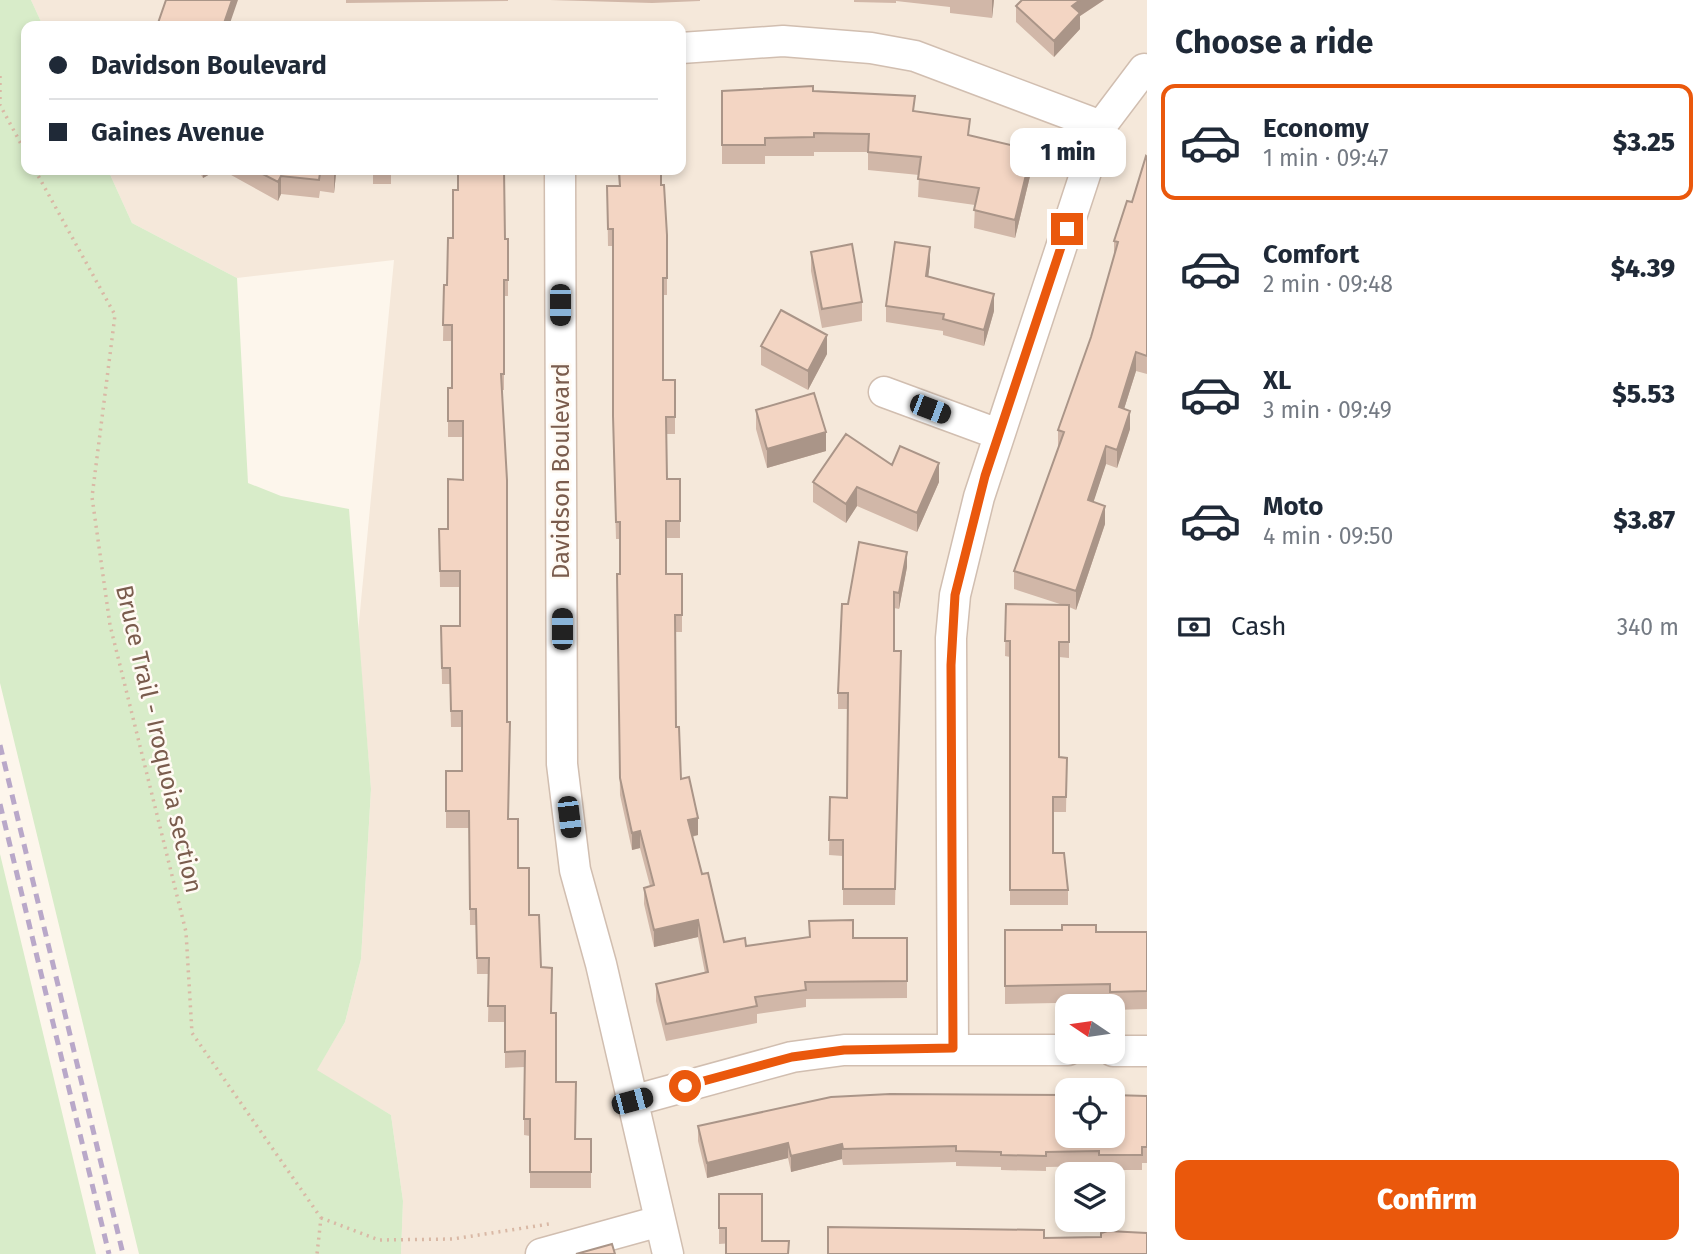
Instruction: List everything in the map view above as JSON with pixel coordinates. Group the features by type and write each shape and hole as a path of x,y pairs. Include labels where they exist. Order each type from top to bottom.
{"street":[{"path":"686,48 783,41 871,48 915,56 1101,126"},
{"path":"953,1048 951,638 955,595 998,434 1101,126 1144,69"},
{"name":"Davidson Boulevard","path":"560,175 562,764 575,870 601,964 668,1254"},
{"path":"884,392 998,434"},
{"path":"632,1101 792,1057 844,1050 1055,1050"},
{"path":"1125,1051 1147,1051"},
{"path":"541,1254 658,1207"}],"path":[{"path":"0,76 1,105 21,143"},
{"name":"Bruce Trail - Iroquoia section","path":"39,175 115,316 92,497 110,625 186,932 191,1033 321,1218"},
{"path":"317,1254 321,1218 379,1240 453,1240 553,1223"}],"shaded area":[{"path":"31,0 1147,0 1147,1254 401,1254 403,1201 391,1115 316,1071 345,1022 361,959 371,789 358,632 394,260 237,278 132,223 110,175 686,175 686,21 41,21"}],"green space":[{"path":"0,0 31,0 41,21 21,21 21,175 110,175 132,223 237,278 248,483 281,496 349,509 371,789 361,959 345,1022 317,1070 391,1115 403,1201 401,1254 139,1254 0,683"},
{"path":"0,854 96,1254 0,1254"}],"building":[{"path":"166,0 232,0 225,21 159,21"},
{"path":"1022,0 1080,0 1072,6 1080,13 1054,41 1016,6"},
{"path":"813,86 813,91 915,96 913,111 970,119 968,135 1032,150 1015,220 974,210 979,188 918,179 921,157 868,152 869,134 814,133 814,137 765,138 765,145 722,145 722,91"},
{"path":"1146,156 1147,356 1136,352 1119,407 1130,411 1117,450 1106,446 1088,500 1105,506 1076,591 1014,571 1064,432 1058,430 1091,337 1118,242 1114,241 1127,201 1132,202"},
{"path":"265,175 320,175 319,180 281,176 278,182"},
{"path":"458,175 504,175 508,280 504,280 504,374 501,374 507,480 507,722 510,722 508,819 518,819 518,868 529,868 529,915 539,915 541,967 552,968 551,1013 556,1013 556,1082 576,1082 575,1139 591,1139 591,1172 530,1172 530,1119 524,1119 525,1051 505,1052 505,1006 488,1006 489,958 477,958 476,909 470,909 469,811 446,811 446,771 462,771 462,711 451,711 450,668 442,668 441,626 460,626 460,571 440,571 439,529 448,529 448,479 463,480 463,421 448,421 448,388 452,388 452,325 443,325 448,238 453,238 453,190 458,190"},
{"path":"619,175 661,175 661,185 664,185 667,278 663,278 663,380 675,380 675,417 666,417 667,479 680,479 680,521 666,521 666,574 682,574 682,615 675,615 676,727 679,727 681,779 689,777 698,818 688,820 702,874 708,873 724,942 745,938 746,946 810,937 809,921 853,920 853,938 907,938 907,981 805,982 806,990 755,997 757,1006 666,1024 656,984 708,972 698,920 654,930 644,888 654,885 640,831 632,833 620,778 617,574 620,574 620,522 616,522 613,416 613,229 608,229 607,186 620,186"},
{"path":"895,242 930,247 926,276 994,294 984,330 943,319 944,314 886,306"},
{"path":"852,244 862,302 822,309 811,252"},
{"path":"781,310 827,335 808,371 761,346"},
{"path":"814,393 826,432 767,449 756,410"},
{"path":"846,434 892,465 900,446 939,463 917,513 857,487 846,504 813,482"},
{"path":"859,542 907,552 899,593 894,592 894,651 901,651 895,889 843,889 843,840 829,840 830,797 847,798 848,693 838,693 842,604 848,604"},
{"path":"1006,604 1069,605 1069,642 1059,642 1059,757 1067,758 1066,797 1053,797 1053,853 1064,853 1068,890 1010,890 1010,641 1005,641"},
{"path":"1062,925 1096,925 1096,932 1147,932 1147,991 1110,992 1110,984 1005,986 1005,930 1062,930"},
{"path":"890,1094 1055,1095 1055,1148 1125,1148 1125,1095 1147,1096 1147,1147 1142,1147 1142,1155 1099,1155 1099,1151 1046,1152 1046,1156 956,1151 956,1146 843,1149 842,1144 791,1156 788,1143 707,1163 698,1126 831,1097"},
{"path":"719,1194 762,1194 762,1241 789,1241 788,1254 726,1254 726,1228 719,1228"},
{"path":"828,1227 1044,1230 1044,1238 1101,1237 1101,1233 1104,1232 1147,1233 1147,1254 828,1254"},
{"path":"612,1244 615,1254 576,1254"}],"railway":[{"path":"0,745 123,1254"},
{"path":"0,804 109,1254"}],"route":[{"path":"685,1086 792,1057 844,1050 953,1048 950,880 951,638 955,595 985,476 1067,229"}]}
